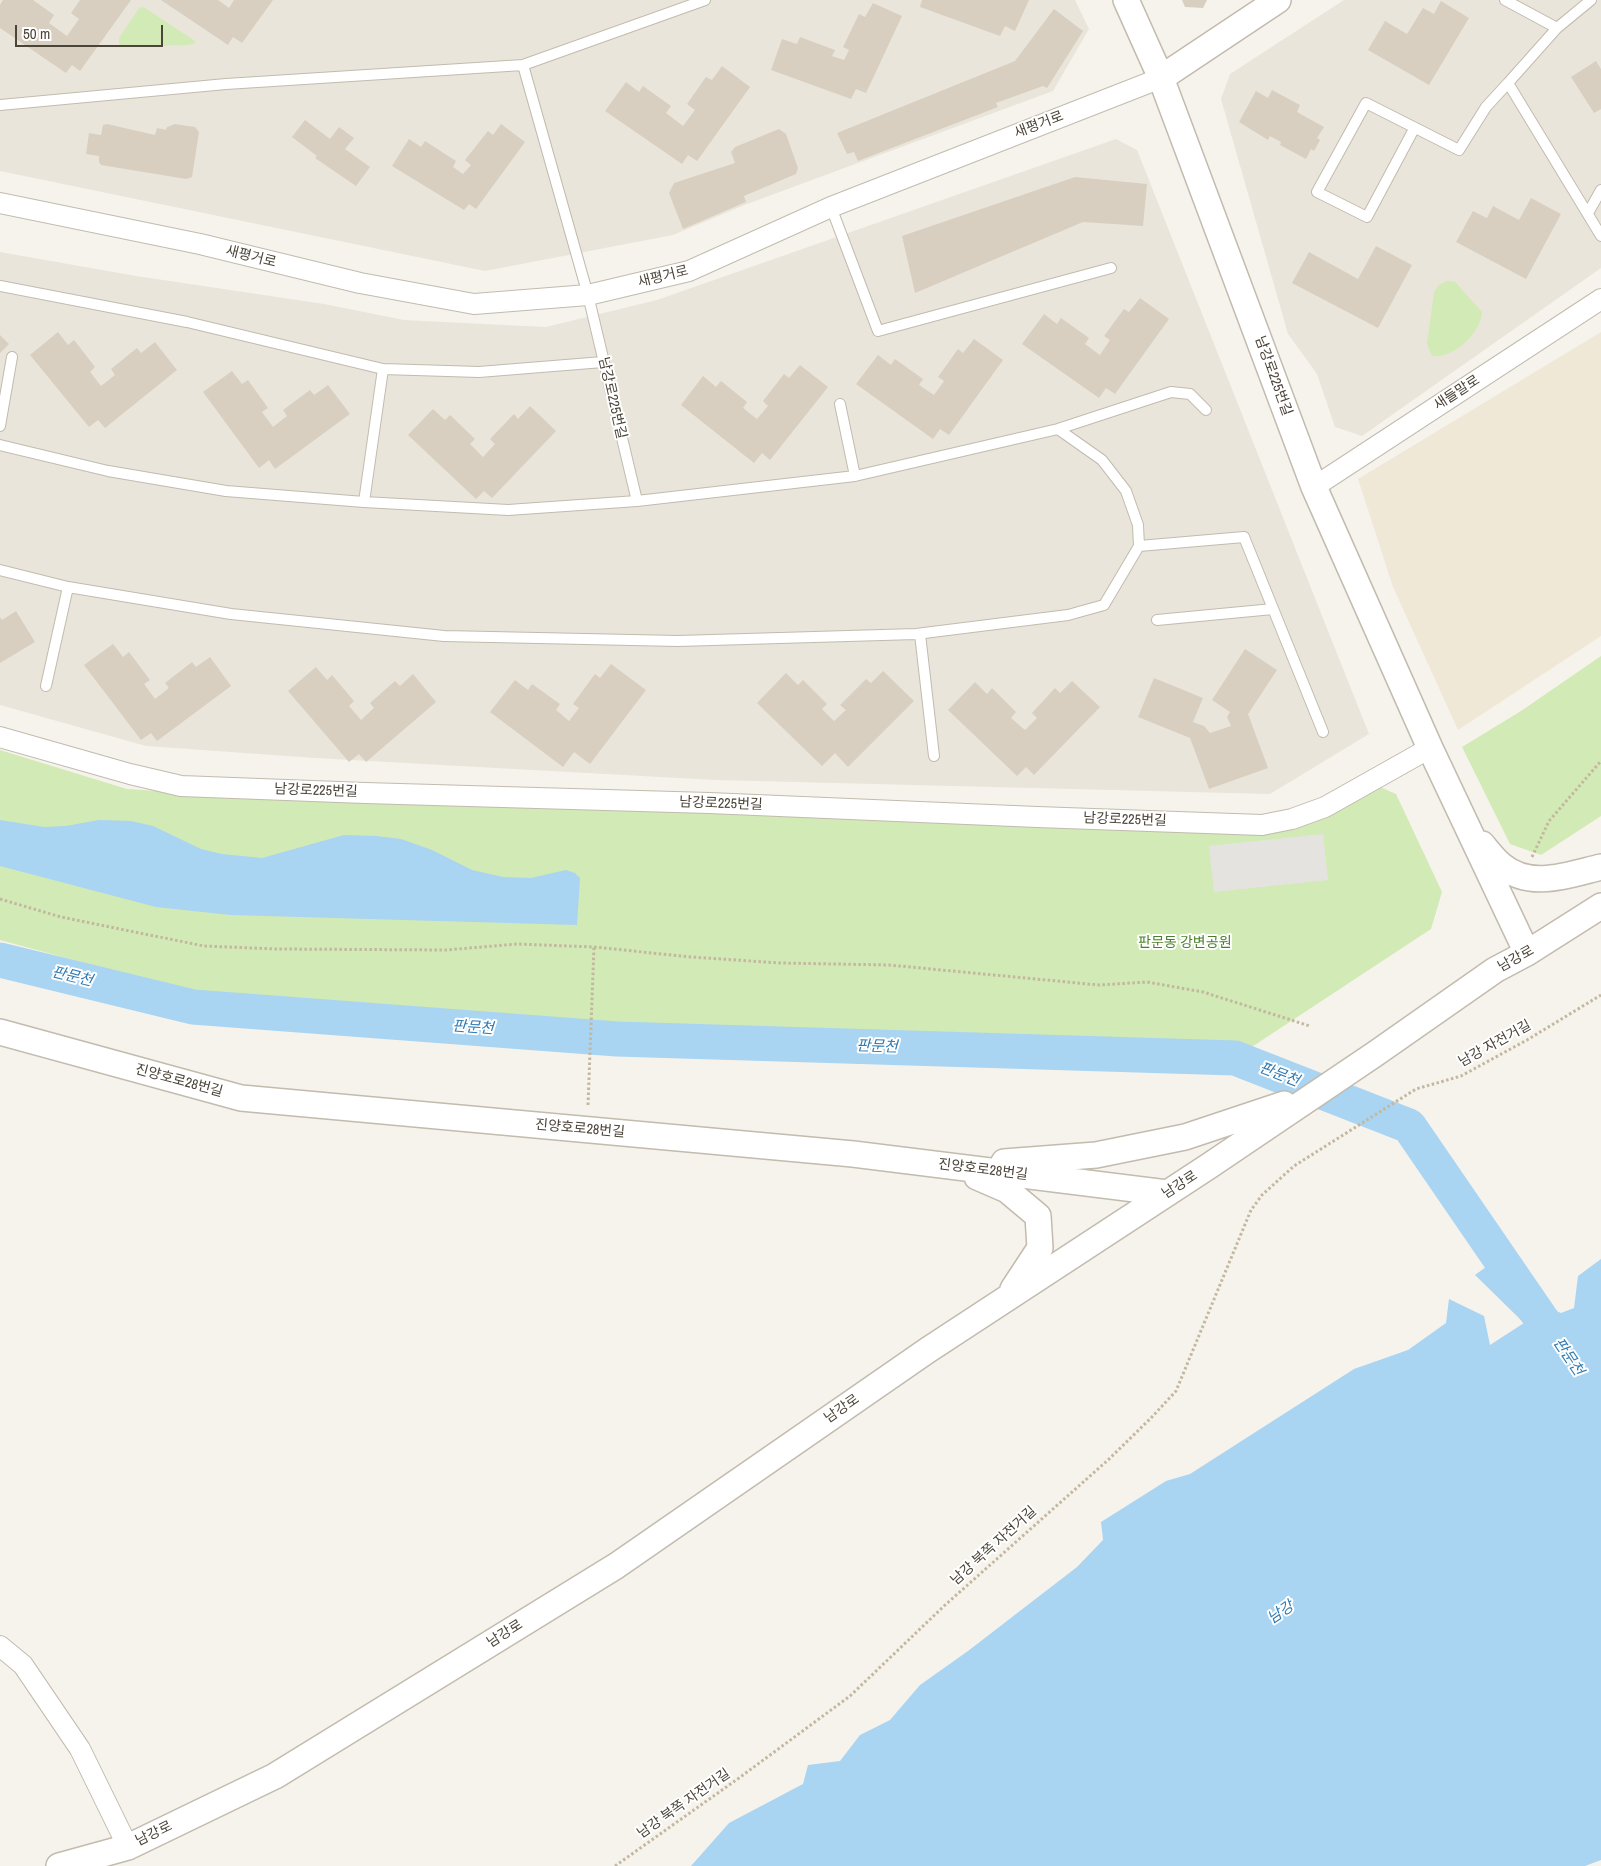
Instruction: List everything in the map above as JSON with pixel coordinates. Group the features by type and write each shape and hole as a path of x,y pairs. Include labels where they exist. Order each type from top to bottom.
{"street":[{"name":"남강로225번길","path":"1126,0 1161,78 1314,487 1430,748 1527,953"},
{"name":"새평거로","path":"0,203 200,244 360,283 474,304 588,295 689,271 831,207 1161,78 1278,0"},
{"name":"새들말로","path":"1314,487 1601,299"},
{"name":"남강로225번길","path":"0,737 130,774 181,786 365,794 709,803 1037,817 1262,824 1292,819 1325,807 1430,748"},
{"path":"1468,829 1502,865 1526,878 1549,879 1601,867"},
{"name":"남강로","path":"59,1866 128,1847 275,1776 616,1566 928,1350 1209,1166 1495,970 1527,953 1601,906"},
{"name":"진양호로28번길","path":"0,1032 241,1098 853,1154 1167,1193"},
{"path":"952,1166 1096,1155 1185,1136 1312,1095"},
{"path":"952,1166 1007,1190 1038,1216 1040,1248 1007,1298"},
{"path":"0,1646 23,1665 80,1749 128,1847"}],"lane":[{"path":"0,105 226,84 523,65 705,0"},
{"path":"1505,0 1557,28"},
{"path":"1414,129 1366,218 1316,192 1366,103 1414,129 1459,150 1486,107 1557,28 1591,0"},
{"name":"남강로225번길","path":"523,65 588,295 637,501"},
{"path":"1508,83 1601,236"},
{"path":"1588,213 1601,190"},
{"path":"831,207 878,331 1111,268"},
{"path":"0,286 187,322 383,369 479,372 604,362"},
{"path":"0,426 12,357"},
{"path":"364,502 383,369"},
{"path":"0,445 108,471 226,491 364,502 508,510 637,501 855,476 1058,429 1171,392 1190,394 1206,410"},
{"path":"840,404 855,476"},
{"path":"0,570 68,587 231,614 444,636 678,641 920,634 1068,614 1104,605 1139,546 1138,525 1126,491 1102,460 1058,429"},
{"path":"1139,546 1244,537 1323,732"},
{"path":"46,686 68,587"},
{"path":"1157,620 1273,609"},
{"path":"920,634 934,756"}],"path":[{"path":"1528,865 1549,821 1601,761"},
{"path":"0,900 61,917 204,946 276,950 446,950 517,944 594,946 691,957 889,965 1091,984 1146,982 1203,992 1310,1026"},
{"path":"588,1105 594,946"},
{"name":"남강 자전거길","path":"1294,1166 1416,1089 1461,1076 1527,1040 1601,995"},
{"name":"남강 북쪽 자전거길","path":"614,1866 739,1778 850,1696 944,1606 1108,1460 1151,1418 1176,1391 1251,1210 1262,1195 1294,1166"}],"shaded area":[{"path":"0,0 1075,0 1089,29 1053,91 747,204 673,235 485,271 0,171"},
{"path":"1344,0 1601,0 1601,268 1362,436 1335,427 1317,374 1288,334 1221,99 1230,74"},
{"path":"1116,139 1137,150 1369,734 1270,794 715,780 315,758 146,746 0,705 0,252 136,276 324,304 404,320 546,327 657,300"},
{"path":"1601,332 1601,636 1458,730 1393,587 1358,479"},
{"path":"1323,834 1328,880 1214,892 1209,846"}],"green space":[{"path":"140,7 145,8 195,41 195,43 189,45 122,47 119,43 119,38"},
{"path":"1447,281 1455,282 1482,312 1477,328 1465,343 1449,353 1432,356 1427,344 1434,292 1439,285"},
{"path":"1601,656 1601,816 1541,855 1510,844 1462,747 1521,711"},
{"name":"판문동 강변공원","path":"0,750 127,789 253,797 1111,828 1269,831 1380,787 1396,794 1442,892 1431,929 1235,1058 264,1012 0,940"}],"water":[{"path":"0,820 44,827 66,826 99,820 131,821 153,826 201,849 222,854 262,858 344,835 401,839 432,850 472,870 503,877 531,878 566,870 575,873 580,878 577,925 231,915 156,907 0,866"},
{"name":"남강","path":"1497,1259 1516,1294 1561,1313 1574,1308 1578,1276 1601,1259 1601,1860 1585,1866 691,1866 729,1823 803,1784 808,1765 840,1761 860,1735 890,1720 920,1685 968,1651 1077,1567 1103,1540 1101,1522 1166,1481 1190,1474 1354,1369 1408,1350 1446,1323 1449,1299 1484,1316 1490,1345 1524,1323 1475,1275"}],"building":[{"path":"3,0 33,0 54,15 49,23 67,36 79,19 71,13 80,0 131,0 80,71 72,65 66,73 0,28 0,5"},
{"path":"161,0 218,0 229,8 234,0 273,0 242,43 233,37 228,45"},
{"path":"922,0 1029,0 1015,31 1005,26 1000,36 920,7"},
{"path":"1182,0 1207,0 1203,8 1185,7"},
{"path":"1441,1 1469,18 1429,85 1368,50 1385,21 1407,34 1423,8 1434,14"},
{"path":"873,3 902,16 866,93 856,89 851,99 771,70 782,39 797,44 800,37 835,50 832,56 844,60 849,50 843,47 859,14 865,17"},
{"path":"1054,9 1083,31 1047,88 1043,86 996,103 998,107 858,161 854,152 847,154 837,133 1015,61"},
{"path":"1596,61 1601,69 1601,109 1594,113 1571,77"},
{"path":"722,66 750,87 697,161 688,155 682,164 605,111 626,82 639,92 643,86 671,106 666,113 683,126 695,110 687,104 706,77 712,80"},
{"path":"1272,90 1300,105 1297,112 1324,127 1317,138 1320,140 1314,151 1311,149 1306,159 1280,145 1281,142 1270,136 1268,140 1239,122 1256,91 1268,98"},
{"path":"305,120 330,139 339,127 354,138 345,149 370,167 356,186 315,158 317,156 292,137"},
{"path":"107,124 155,135 157,128 166,130 167,127 175,124 195,127 199,132 192,177 186,179 101,165 99,156 86,154 89,133 101,135 103,125"},
{"path":"501,124 525,142 476,209 469,204 464,210 392,166 409,139 421,147 425,141 456,161 453,167 463,174 471,165 465,160 488,131 493,135"},
{"path":"779,129 786,134 798,168 796,174 744,196 746,202 683,229 669,193 674,183 735,163 731,152 735,147"},
{"path":"1075,177 1147,184 1143,226 1083,222 915,293 902,236"},
{"path":"1531,198 1561,214 1526,279 1456,242 1473,211 1487,218 1493,206 1519,220"},
{"path":"1376,246 1412,265 1378,328 1292,283 1309,252 1358,279"},
{"path":"1140,298 1169,319 1115,394 1106,388 1099,398 1022,344 1044,314 1057,324 1061,318 1089,338 1085,344 1100,355 1110,340 1104,336 1124,309 1129,312"},
{"path":"58,332 68,345 74,340 95,367 90,372 101,386 115,375 111,369 137,348 141,353 155,342 177,370 105,428 98,420 89,427 30,355"},
{"path":"0,335 9,344 0,353"},
{"path":"974,339 1003,360 949,435 940,429 933,439 856,384 878,355 891,365 895,359 923,379 919,385 934,395 944,381 938,377 958,349 963,353"},
{"path":"800,365 828,387 770,460 762,453 754,463 681,405 703,376 716,387 721,381 747,402 743,408 757,419 768,406 763,401 784,374 789,378"},
{"path":"232,371 242,384 248,380 268,408 262,412 273,427 287,416 283,410 310,390 314,395 328,385 350,414 275,469 269,460 259,468 203,392"},
{"path":"530,406 556,431 492,498 484,491 476,499 408,435 433,409 445,420 450,415 475,439 470,444 483,457 495,444 490,439 514,414 518,419"},
{"path":"16,611 35,642 0,663 0,617 2,620"},
{"path":"113,644 123,657 129,652 150,680 144,684 155,699 169,688 165,683 192,662 196,667 210,657 231,686 157,741 151,733 141,740 84,665"},
{"path":"1245,649 1277,670 1248,714 1268,768 1209,789 1190,738 1138,717 1154,678 1203,698 1193,722 1204,726 1210,733 1231,726 1227,717 1230,712 1212,700"},
{"path":"611,664 646,690 590,764 574,752 563,767 490,712 515,680 528,690 532,684 560,704 556,710 569,721 579,708 573,704 595,674 600,678"},
{"path":"316,667 327,680 332,675 354,701 349,706 361,720 374,708 370,703 395,681 400,686 413,674 436,702 366,762 359,754 349,762 288,691"},
{"path":"883,671 914,701 848,767 835,753 822,766 757,703 786,673 798,685 803,680 827,704 822,709 834,721 846,710 840,705 866,679 871,683"},
{"path":"1072,681 1100,707 1034,775 1026,767 1017,776 948,710 975,682 987,694 992,688 1016,712 1011,718 1025,730 1037,718 1032,713 1055,688 1060,693"}],"waterway":[{"name":"판문천","path":"0,960 193,1007 617,1039 1235,1058 1409,1126 1601,1406"}]}
